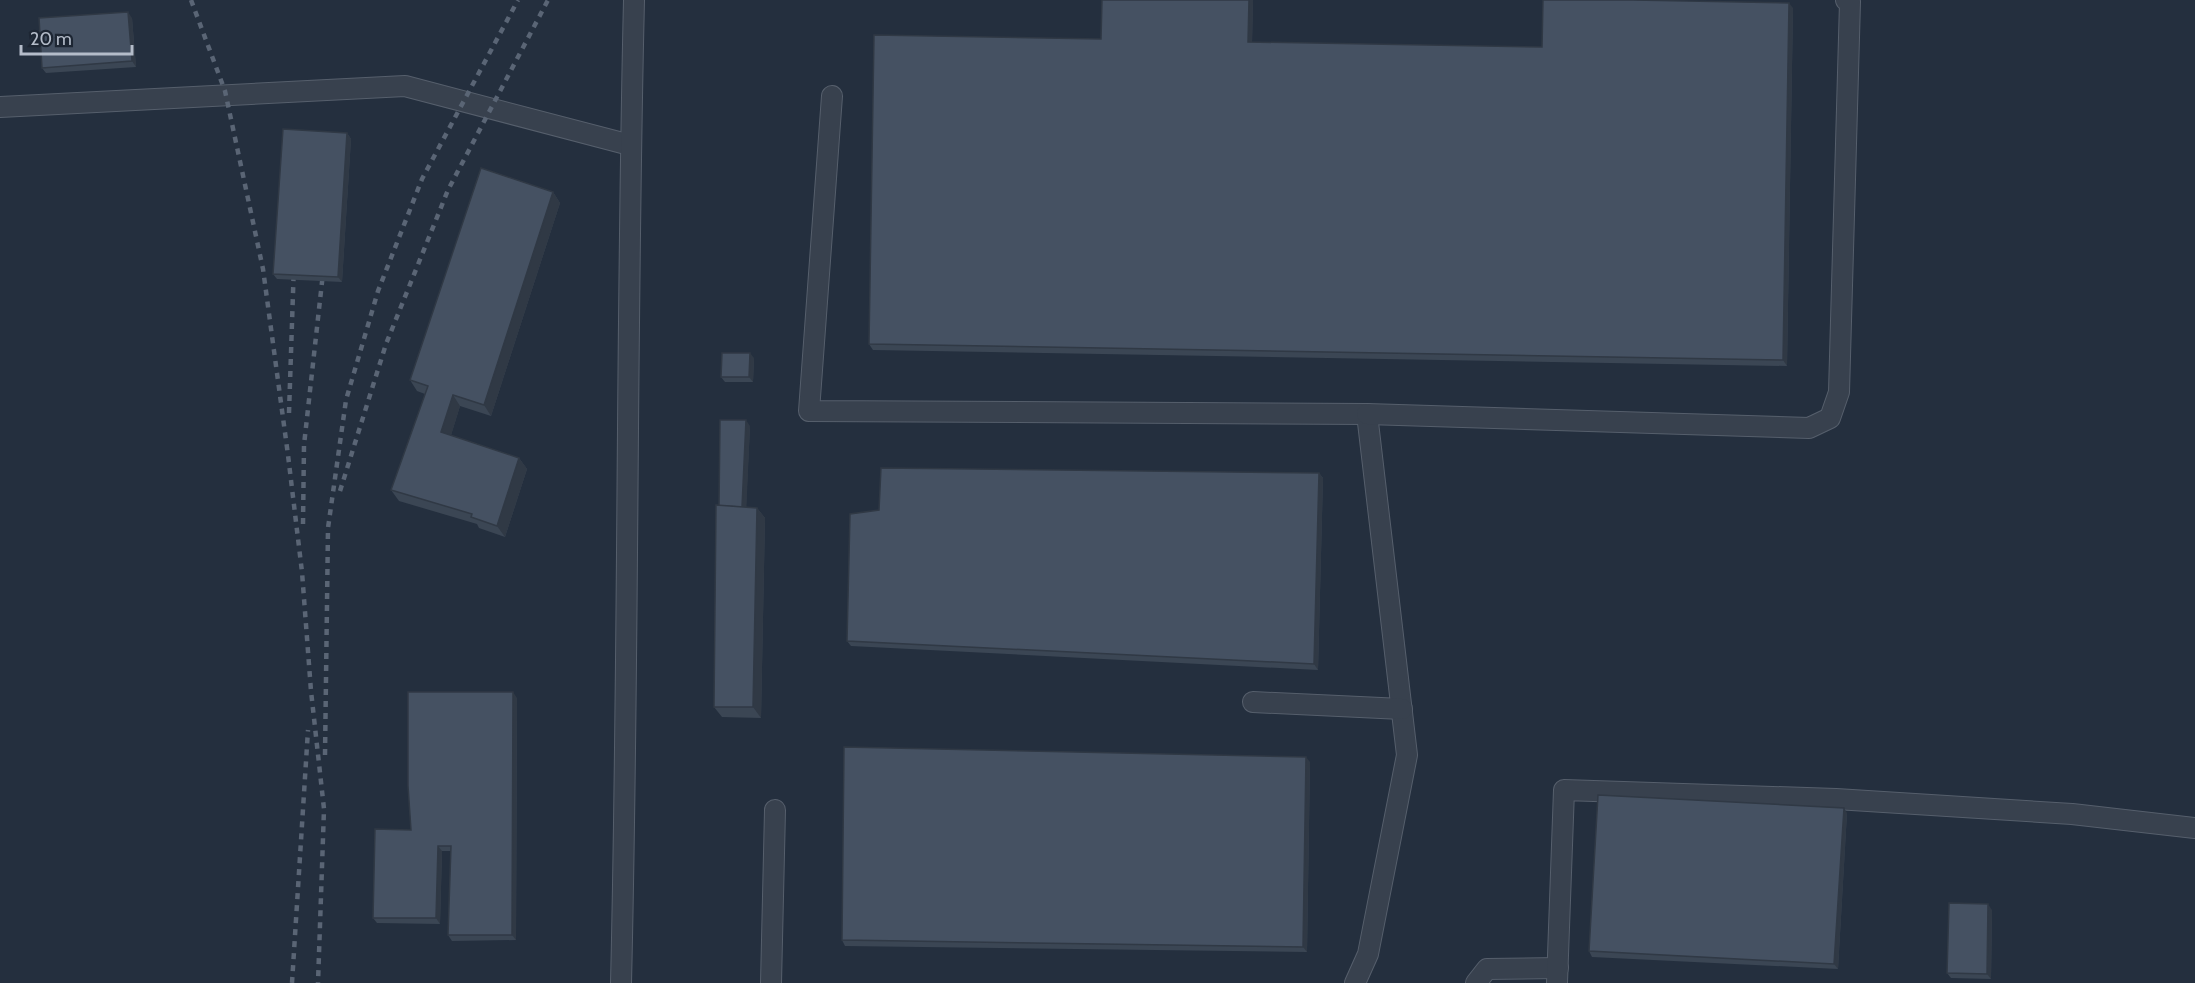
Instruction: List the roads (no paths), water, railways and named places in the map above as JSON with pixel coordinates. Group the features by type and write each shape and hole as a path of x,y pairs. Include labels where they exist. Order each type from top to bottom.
{"lane":[{"path":"621,983 627,740 630,145 634,0"},
{"path":"832,96 809,411 1366,414 1809,428 1830,418 1839,393 1850,2 1846,0"},
{"path":"0,107 405,86 630,145"},
{"path":"1355,983 1368,954 1407,756 1366,414"},
{"path":"1253,702 1402,709"},
{"path":"1476,983 1487,969 1557,976 1564,790 1836,799 2072,814 2195,828"},
{"path":"771,983 775,810"}],"railway":[{"path":"191,0 225,91 263,269 288,455 302,572 311,691 324,809 318,983"},
{"path":"325,755 328,528 346,400 378,291 422,179 518,0"},
{"path":"340,491 386,344 448,190 548,0"},
{"path":"289,413 294,263"},
{"path":"303,524 304,445 324,264"},
{"path":"292,983 308,730"}]}
